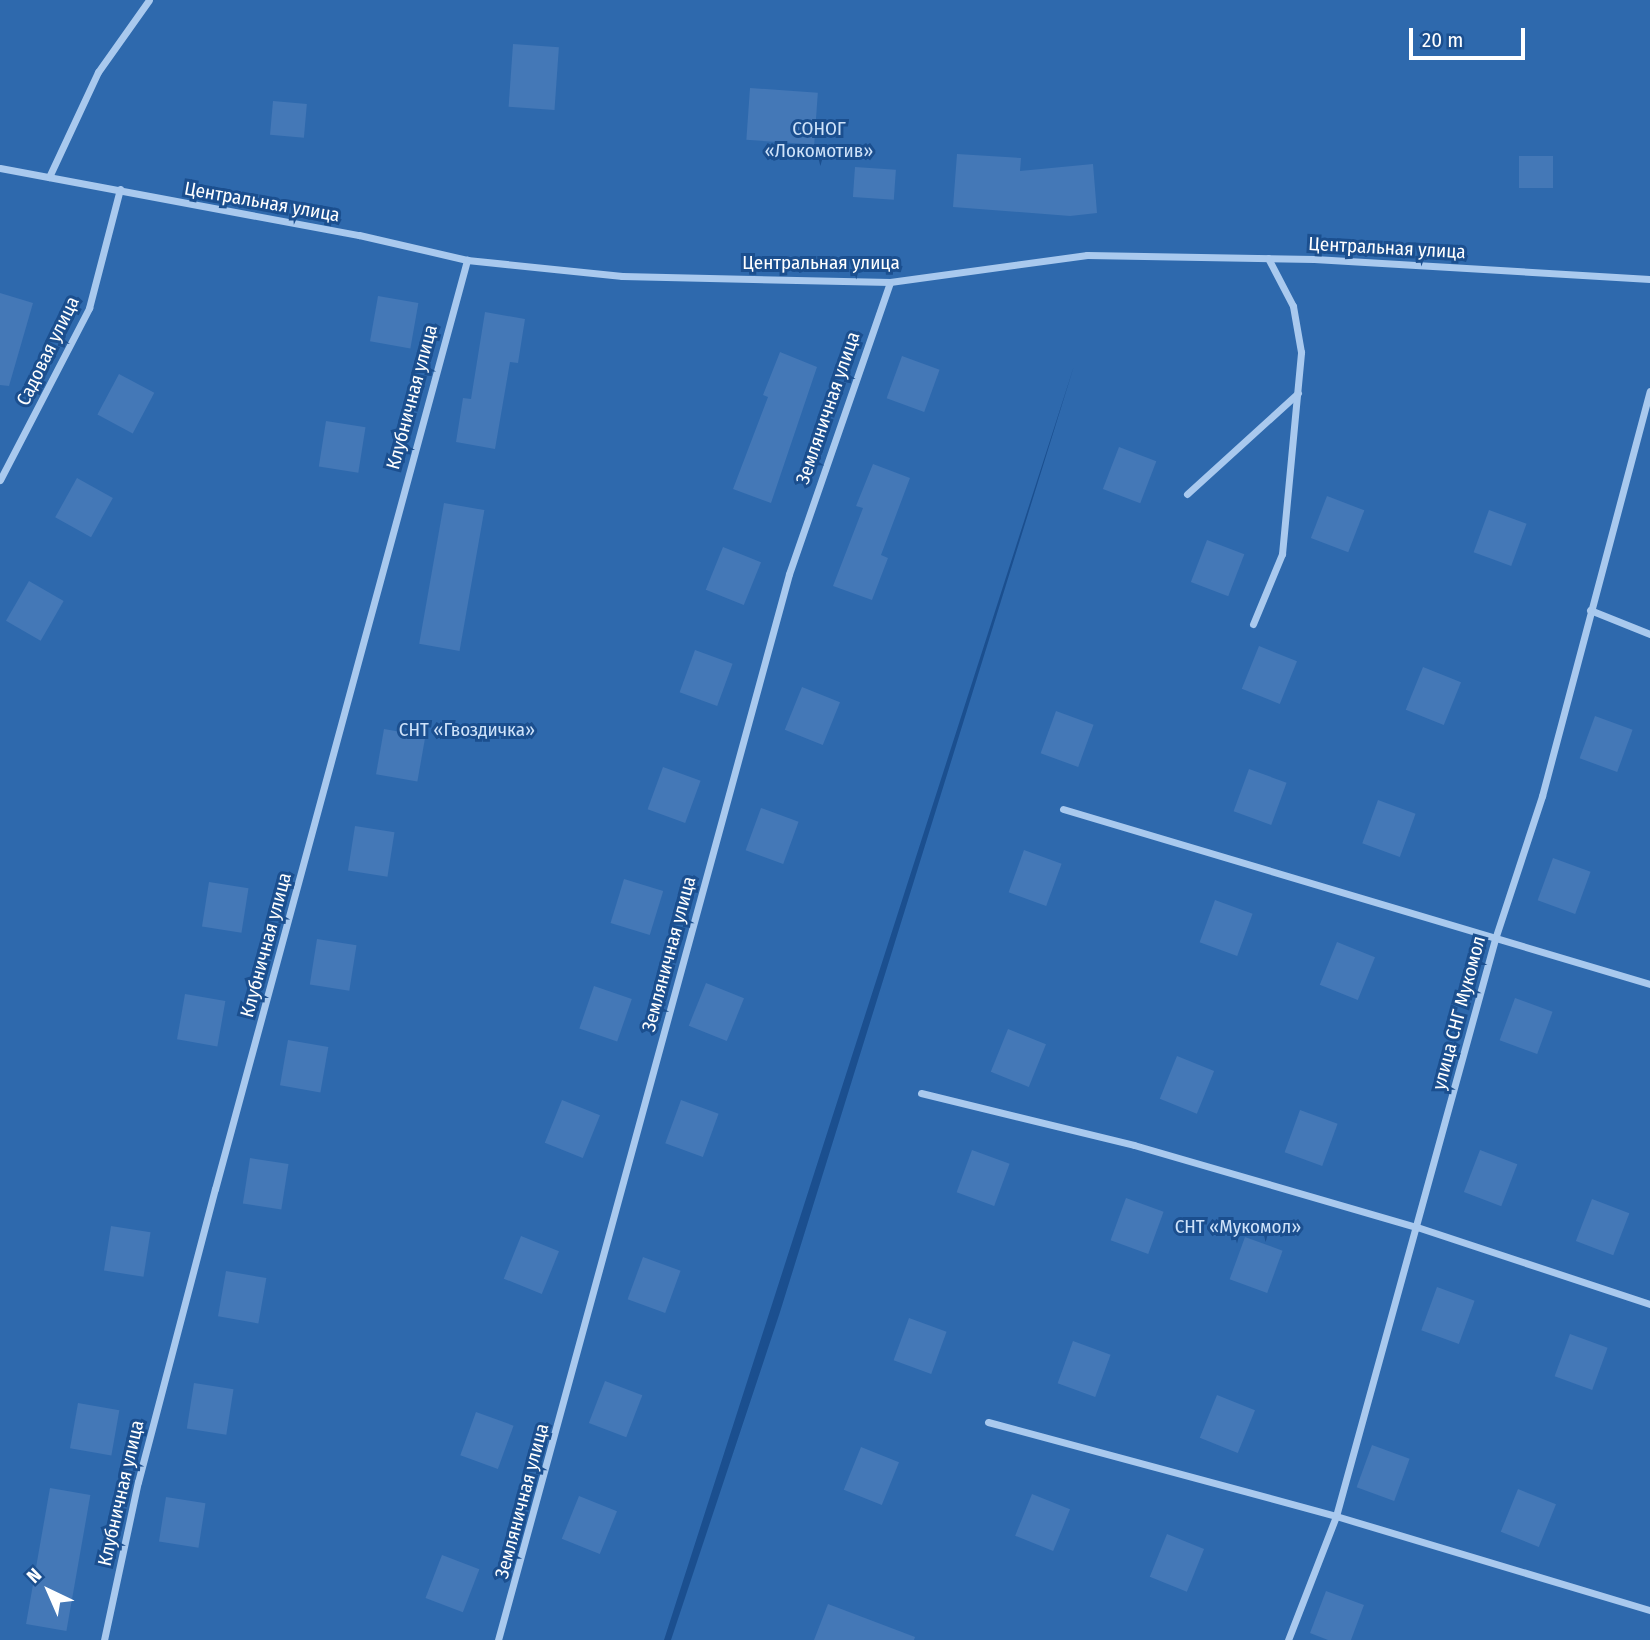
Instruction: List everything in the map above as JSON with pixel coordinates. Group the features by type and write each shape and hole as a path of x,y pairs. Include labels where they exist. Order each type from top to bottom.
{"street":[{"path":"49,177 97,72 149,0"},
{"name":"Центральная улица","path":"0,168 120,189 467,260 622,276 890,282 1087,255 1268,258 1650,279"},
{"name":"Садовая улица","path":"0,480 89,308 120,189"},
{"path":"1253,624 1282,554 1301,352 1293,306 1268,258"},
{"name":"Клубничная улица","path":"104,1640 138,1482 183,1309 467,260"},
{"name":"Земляничная улица","path":"498,1640 789,574 890,282"},
{"name":"улица СНГ Мукомол","path":"1288,1640 1336,1516 1494,939 1542,796 1650,391"},
{"path":"1187,494 1298,393"},
{"path":"1590,610 1650,634"},
{"path":"1063,808 1650,984"},
{"path":"921,1093 1134,1145 1417,1227 1650,1304"},
{"path":"988,1422 1336,1516 1650,1610"}],"green space":[{"path":"0,0 1650,0 1650,1640 671,1640 780,1312 1074,366 664,1640 0,1640"}],"building":[{"path":"513,44 559,47 554,110 509,107"},
{"path":"750,88 818,93 814,145 746,140"},
{"path":"273,101 307,104 304,138 270,135"},
{"path":"957,154 1021,158 1020,171 1093,164 1097,213 1070,216 953,207"},
{"path":"1519,156 1553,156 1553,188 1519,188"},
{"path":"855,167 896,170 894,200 853,197"},
{"path":"0,293 33,303 9,386 0,385"},
{"path":"378,296 418,303 410,348 370,341"},
{"path":"485,312 525,319 518,363 510,362 495,449 456,442 463,398 471,399"},
{"path":"780,352 817,367 771,503 733,489 768,397 763,395"},
{"path":"902,356 940,370 924,412 887,398"},
{"path":"119,374 154,393 133,433 97,415"},
{"path":"326,421 366,427 358,473 319,466"},
{"path":"1119,447 1156,461 1140,503 1103,489"},
{"path":"873,464 910,478 881,555 888,558 872,600 833,586 863,508 856,506"},
{"path":"77,478 113,498 91,537 55,517"},
{"path":"1327,496 1364,510 1348,552 1311,538"},
{"path":"444,503 484,510 460,651 419,644"},
{"path":"1489,510 1527,524 1511,566 1474,552"},
{"path":"1207,540 1244,554 1228,596 1191,582"},
{"path":"723,547 761,562 744,605 706,590"},
{"path":"29,581 64,601 41,641 6,621"},
{"path":"1259,646 1297,661 1280,704 1242,689"},
{"path":"695,650 733,664 717,706 680,692"},
{"path":"1423,667 1461,682 1444,725 1406,710"},
{"path":"802,687 840,702 823,745 785,730"},
{"path":"1056,711 1094,725 1078,767 1041,753"},
{"path":"1595,716 1633,730 1617,772 1580,758"},
{"path":"384,729 425,736 417,782 376,774"},
{"path":"663,767 701,781 685,823 648,809"},
{"path":"1249,769 1287,783 1271,825 1234,811"},
{"path":"1378,800 1416,814 1400,857 1362,843"},
{"path":"761,808 799,822 783,864 746,850"},
{"path":"355,826 395,832 387,877 348,870"},
{"path":"1024,850 1062,864 1046,906 1009,892"},
{"path":"1553,858 1591,872 1575,914 1538,900"},
{"path":"624,879 663,891 650,935 611,923"},
{"path":"209,882 249,888 241,933 202,926"},
{"path":"1215,900 1253,914 1237,956 1200,942"},
{"path":"317,939 357,945 349,991 310,984"},
{"path":"1337,942 1375,957 1358,1000 1320,985"},
{"path":"706,983 744,998 727,1041 689,1026"},
{"path":"594,986 632,999 617,1042 579,1029"},
{"path":"185,994 225,1001 217,1046 177,1039"},
{"path":"1515,998 1553,1012 1537,1054 1500,1040"},
{"path":"1008,1029 1046,1044 1029,1087 991,1072"},
{"path":"288,1040 328,1047 320,1092 280,1085"},
{"path":"1177,1056 1214,1071 1197,1114 1160,1099"},
{"path":"562,1100 600,1115 583,1158 545,1143"},
{"path":"681,1100 719,1114 703,1157 665,1143"},
{"path":"1300,1110 1338,1124 1322,1166 1285,1152"},
{"path":"972,1150 1010,1164 994,1206 957,1192"},
{"path":"1480,1150 1517,1164 1501,1206 1464,1192"},
{"path":"250,1158 289,1164 281,1210 243,1203"},
{"path":"1126,1198 1164,1212 1148,1254 1111,1240"},
{"path":"1592,1199 1629,1213 1613,1255 1576,1241"},
{"path":"111,1226 151,1232 143,1277 104,1270"},
{"path":"521,1236 559,1251 542,1294 504,1279"},
{"path":"1245,1237 1283,1251 1267,1293 1230,1279"},
{"path":"643,1257 681,1271 665,1313 628,1299"},
{"path":"226,1271 266,1278 258,1323 218,1316"},
{"path":"1437,1287 1475,1301 1459,1344 1421,1330"},
{"path":"909,1318 947,1332 931,1374 894,1360"},
{"path":"1570,1334 1608,1348 1592,1390 1555,1376"},
{"path":"1073,1341 1111,1355 1095,1397 1058,1383"},
{"path":"605,1381 642,1395 626,1437 589,1423"},
{"path":"194,1383 234,1389 226,1435 187,1428"},
{"path":"1217,1395 1255,1410 1238,1453 1200,1438"},
{"path":"78,1403 119,1410 111,1456 70,1448"},
{"path":"476,1412 514,1426 498,1469 460,1455"},
{"path":"1372,1445 1410,1459 1394,1501 1357,1487"},
{"path":"861,1447 899,1462 882,1505 844,1490"},
{"path":"50,1488 90,1495 66,1631 26,1624"},
{"path":"1518,1489 1556,1504 1539,1547 1501,1532"},
{"path":"1032,1494 1070,1509 1053,1551 1015,1536"},
{"path":"579,1496 617,1511 600,1554 562,1539"},
{"path":"166,1497 206,1503 198,1548 159,1541"},
{"path":"1167,1534 1204,1549 1187,1592 1150,1577"},
{"path":"442,1555 479,1569 463,1612 426,1598"},
{"path":"1326,1591 1364,1605 1351,1640 1328,1640 1310,1633"},
{"path":"828,1604 915,1637 914,1640 814,1640"}],"park label":[{"name":"СОНОГ «Локомотив»","path":"819,140"},
{"name":"СНТ «Гвоздичка»","path":"467,730"},
{"name":"СНТ «Мукомол»","path":"1238,1227"}]}
